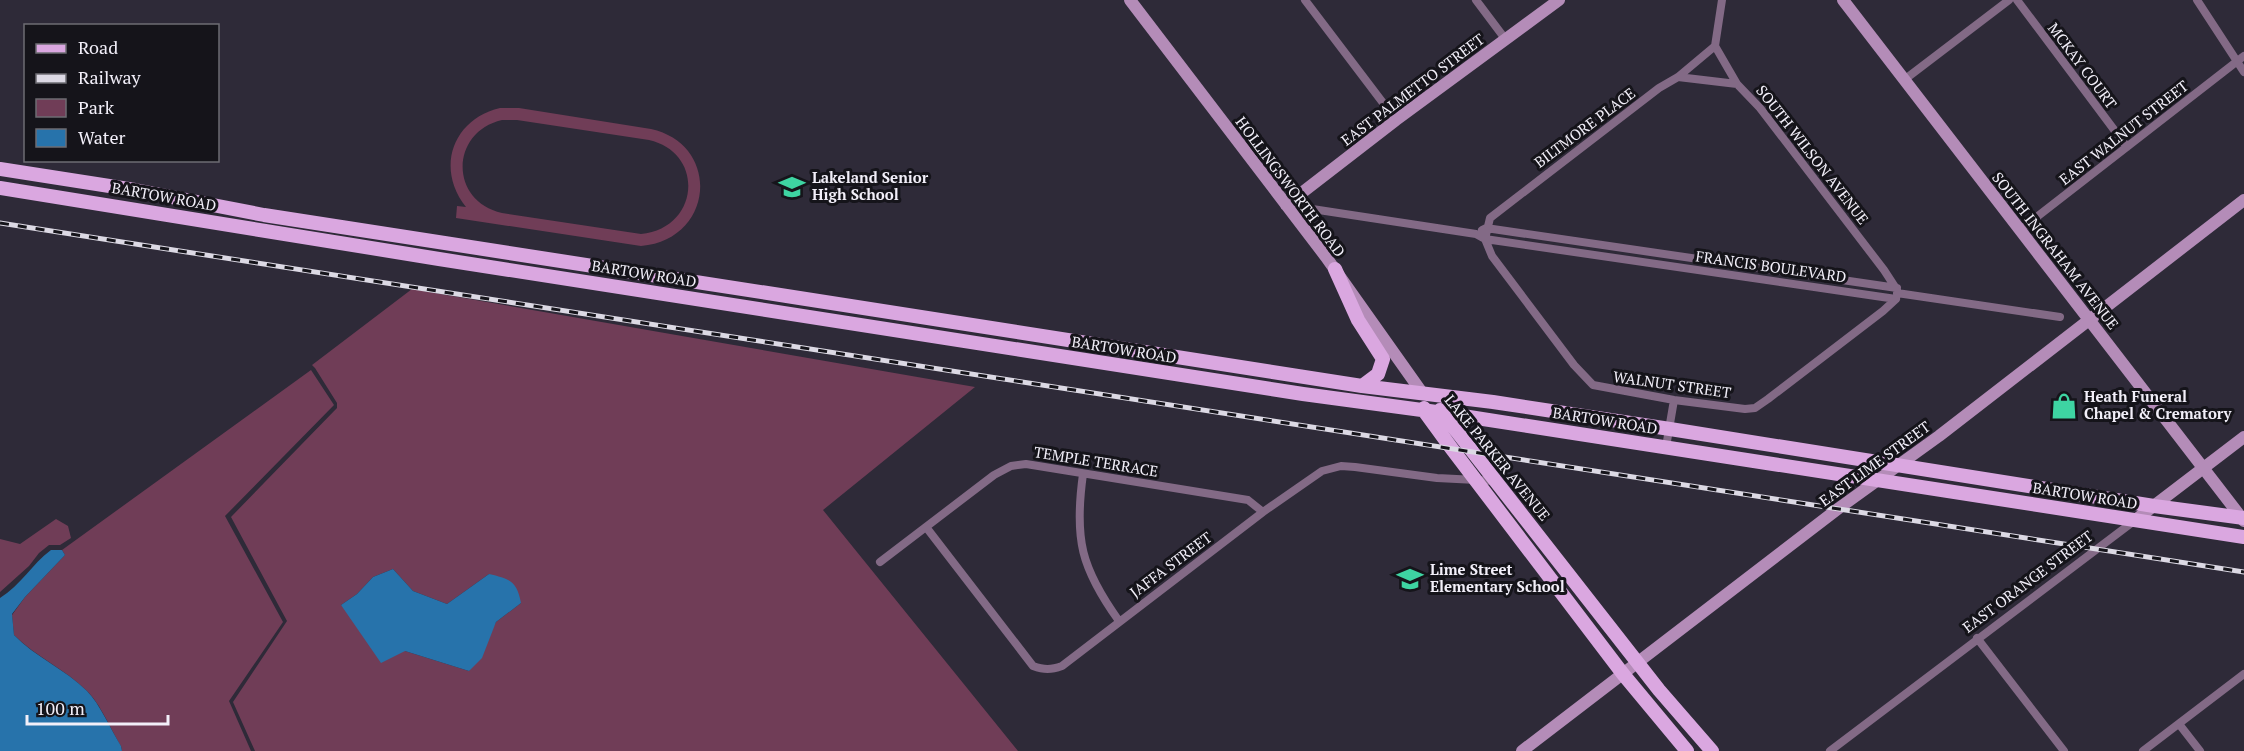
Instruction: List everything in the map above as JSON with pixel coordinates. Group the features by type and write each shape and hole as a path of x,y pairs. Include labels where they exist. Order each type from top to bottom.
{"main road":[{"name":"BARTOW ROAD","path":"0,169 264,214 1362,386 1493,402 2243,519"},
{"name":"BARTOW ROAD","path":"0,188 791,314 2244,537"},
{"path":"1335,269 1358,320 1383,359 1378,374 1362,386"},
{"name":"LAKE PARKER AVENUE","path":"1423,394 1425,412 1475,480 1623,674 1687,751"},
{"name":"LAKE PARKER AVENUE","path":"1423,394 1444,413 1637,663 1712,751"}],"street":[{"name":"HOLLINGSWORTH ROAD","path":"1130,0 1335,269 1423,394"},
{"path":"1305,0 1396,120"},
{"path":"1476,0 1506,40"},
{"name":"EAST PALMETTO STREET","path":"1286,206 1396,120 1559,0"},
{"path":"1722,0 1715,46 1737,84"},
{"name":"SOUTH INGRAHAM AVENUE","path":"1843,0 2243,519"},
{"path":"1904,80 2009,0"},
{"name":"MCKAY COURT","path":"2017,0 2127,147"},
{"path":"2197,0 2240,59 2244,72"},
{"name":"BILTMORE PLACE","path":"1486,228 1490,218 1659,88 1678,77 1715,46"},
{"name":"EAST WALNUT STREET","path":"2020,230 2240,59"},
{"name":"SOUTH WILSON AVENUE","path":"1678,77 1737,84 1760,108 1897,294"},
{"path":"87,201 90,183"},
{"name":"EAST LIME STREET","path":"1522,751 2244,200"},
{"name":"FRANCIS BOULEVARD","path":"1286,206 1476,234 1485,239 1757,279 1897,294 2060,317"},
{"name":"FRANCIS BOULEVARD","path":"1486,228 1758,268 1897,294"},
{"path":"1476,234 1486,228"},
{"path":"1485,239 1486,228"},
{"name":"WALNUT STREET","path":"1485,239 1492,256 1574,365 1591,383 1601,388 1674,400 1755,408 1883,311 1897,294"},
{"path":"1621,259 1623,248"},
{"path":"1757,279 1758,268"},
{"path":"791,314 794,297"},
{"path":"1666,447 1674,400"},
{"name":"EAST ORANGE STREET","path":"1830,751 2244,437"},
{"name":"TEMPLE TERRACE","path":"880,562 994,475 1011,466 1026,464 1248,500 1263,512"},
{"name":"JAFFA STREET","path":"926,527 1033,666 1042,670 1062,666 1263,512 1322,471 1341,466 1437,478 1496,481"},
{"path":"1083,474 1078,507 1082,550 1095,586 1119,621"},
{"path":"1977,638 2064,751"},
{"path":"2143,751 2244,674"},
{"path":"2179,724 2200,751"}],"green space":[{"path":"500,108 519,108 651,129 674,138 690,153 698,171 700,191 695,211 683,227 665,240 641,246 456,218 457,206 466,207 457,192 452,177 451,161 454,147 460,134 470,123","holes":["502,120 517,120 649,140 667,148 680,159 687,174 688,190 684,205 675,219 660,229 641,234 502,213 485,206 472,195 465,181 463,166 465,152 473,138 485,127"]},
{"path":"412,289 975,387 823,510 1018,751 255,751 233,702 287,621 231,517 337,408 337,403 312,365","holes":["393,569 413,591 447,604 489,574 521,603 496,622 469,671 405,651 341,605 357,594 373,577"]},
{"path":"311,370 334,405 225,516 283,622 229,701 251,751 122,751 92,696 14,635 12,615 25,597 65,555 62,550"},
{"path":"56,519 68,526 71,538 60,545 49,545 0,592 0,539 20,544"}],"water":[{"path":"51,550 62,550 65,555 12,614 14,635 92,696 122,751 0,751 0,598"},
{"path":"393,569 413,591 447,604 489,574 515,585 521,603 496,622 482,658 469,671 405,651 381,663 341,605 357,594 373,577"}],"railway":[{"path":"0,223 2244,572"}],"place":[{"name":"Lakeland Senior High School","path":"792,187"},
{"name":"Heath Funeral Chapel & Crematory","path":"2064,406"},
{"name":"Lime Street Elementary School","path":"1410,579"}]}
